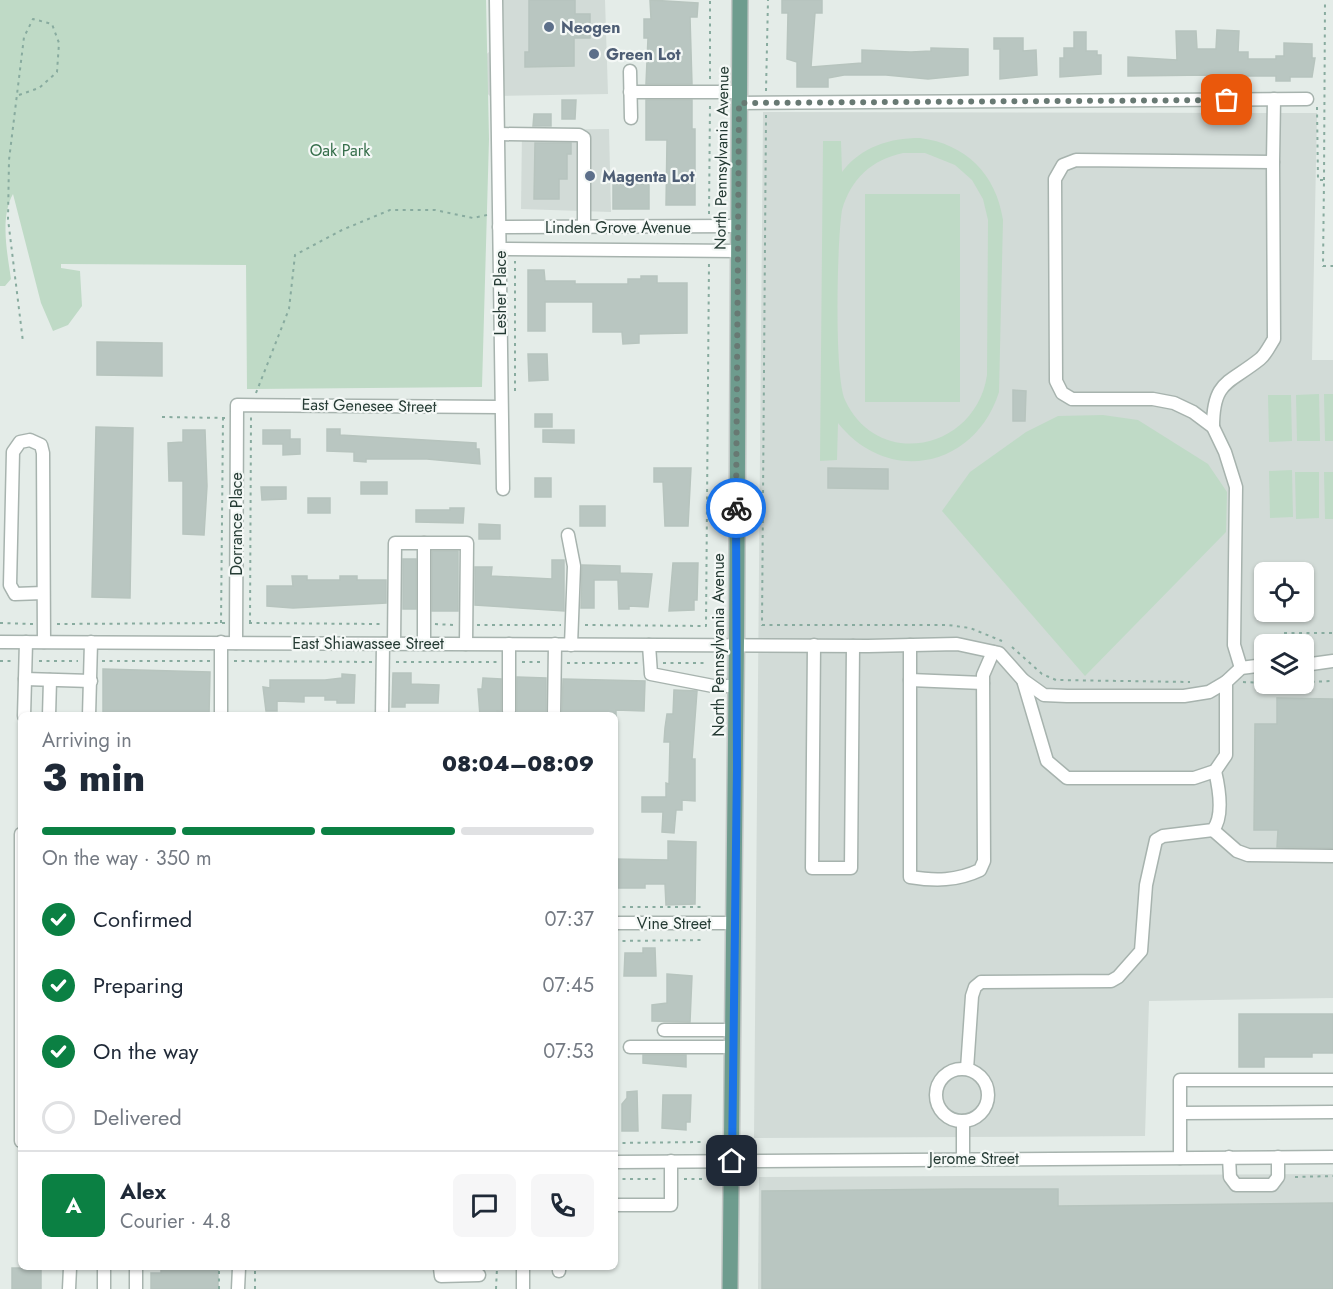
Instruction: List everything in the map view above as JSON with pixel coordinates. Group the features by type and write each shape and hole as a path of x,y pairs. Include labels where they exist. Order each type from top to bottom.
{"main road":[{"name":"North Pennsylvania Avenue","path":"730,1289 740,0"}],"street":[{"name":"Lesher Place","path":"496,0 500,407 503,489"},
{"path":"630,71 631,118"},
{"path":"630,92 710,92 766,102 1274,99 1312,101"},
{"path":"1242,668 1234,645 1236,487 1225,452 1213,427 1213,409 1219,389 1238,372 1262,357 1274,339 1274,99"},
{"path":"499,134 579,135 584,138 584,227"},
{"path":"1213,427 1193,412 1174,403 1153,399 1072,399 1062,393 1056,381 1055,179 1063,165 1076,160 1273,162"},
{"name":"Linden Grove Avenue","path":"499,227 738,226"},
{"name":"Linden Grove Avenue","path":"500,249 738,251"},
{"name":"East Genesee Street","path":"237,411 251,404 500,407"},
{"name":"Dorrance Place","path":"236,643 237,411"},
{"path":"43,593 15,594 10,585 13,452 20,442 30,440 41,445 43,453 44,642"},
{"path":"568,535 574,566 571,645"},
{"path":"382,712 383,662 394,624 395,543 467,543 466,644"},
{"path":"424,543 424,644"},
{"name":"East Shiawassee Street","path":"0,642 853,646 957,644 993,652"},
{"path":"24,712 26,642"},
{"path":"89,712 91,642"},
{"path":"221,642 221,712"},
{"path":"509,644 509,711"},
{"path":"554,712 555,644"},
{"path":"649,645 651,674 713,686 735,686"},
{"path":"814,645 812,868 851,868 853,646"},
{"path":"910,645 910,877 930,880 962,879 980,870 984,861 983,675 993,652 999,653 1023,680 1044,695 1184,696 1209,692 1226,682 1242,668 1254,666"},
{"path":"1314,664 1333,661"},
{"path":"25,679 91,681"},
{"path":"49,712 50,680"},
{"path":"910,680 983,683"},
{"path":"1023,680 1047,760 1067,778 1194,778 1215,771 1226,755 1226,682"},
{"path":"1213,830 1218,823 1218,785 1215,771"},
{"path":"967,1069 972,996 975,987 990,981 1111,981 1118,978 1141,951 1146,885 1156,840 1163,836 1213,830 1237,850 1248,855 1333,856"},
{"name":"Vine Street","path":"618,923 734,923"},
{"path":"664,1030 732,1030"},
{"path":"630,1047 732,1047"},
{"path":"967,1069 980,1074 986,1081 989,1099 980,1115 963,1121 947,1116 937,1103 936,1095 940,1080 946,1074 953,1070 967,1069"},
{"path":"1180,1158 1180,1080 1333,1080"},
{"path":"1181,1113 1333,1112"},
{"path":"963,1121 963,1158"},
{"path":"1229,1157 1230,1177 1236,1185 1272,1185 1278,1177 1278,1157"},
{"name":"Jerome Street","path":"618,1162 1333,1157"},
{"path":"618,1205 671,1205 671,1161"},
{"path":"69,1289 70,1270"},
{"path":"104,1270 104,1289"},
{"path":"136,1270 136,1289"},
{"path":"238,1289 239,1270"},
{"path":"440,1270 441,1276 479,1271 478,1289"},
{"path":"523,1289 524,1270"}],"path":[{"path":"709,226 710,0"},
{"path":"762,625 768,0"},
{"path":"1325,0 1323,266 1333,266"},
{"path":"19,95 39,87 57,72 59,43 52,24 33,19 24,38 19,95 9,160 8,219 23,342"},
{"path":"1312,101 1318,180 1324,180"},
{"path":"250,623 251,404 289,309 295,255 342,230 390,210 435,210 473,218 499,213"},
{"path":"515,249 515,397"},
{"path":"424,624 706,626 709,251"},
{"path":"162,417 223,417 237,411 251,418"},
{"path":"221,623 223,417"},
{"path":"0,623 394,624"},
{"path":"1281,634 1333,633"},
{"path":"0,661 706,663"},
{"path":"1314,682 1333,681"},
{"path":"618,907 705,907"},
{"path":"618,941 705,940"},
{"path":"618,1143 702,1143"},
{"path":"1295,1177 1333,1176"},
{"path":"219,1270 219,1289"},
{"path":"255,1270 255,1289"},
{"path":"496,1289 497,1270"}],"shaded area":[{"name":"Neogen","path":"488,0 605,0 608,94 490,96 482,89 482,58 489,52"},
{"path":"763,112 1317,113 1312,360 1333,360 1333,998 1149,1001 1145,1136 754,1138"},
{"path":"609,129 611,212 521,209 522,130"},
{"path":"1333,1174 1333,1289 758,1289 759,1177"}],"green space":[{"name":"Oak Park","path":"0,0 486,0 489,139 482,387 247,389 246,265 61,264 61,268 80,271 82,306 68,325 53,331 41,303 13,194 9,203 6,224 6,246 11,279 5,286 0,286"},
{"path":"909,138 936,141 965,154 986,175 994,189 1003,220 999,392 987,418 971,438 951,452 928,460 905,461 881,455 858,443 838,423 837,460 820,461 823,141 841,141 842,172 867,150 887,142","holes":["903,153 925,153 955,165 972,180 983,199 988,220 987,375 979,401 965,421 946,435 924,442 902,443 880,437 860,422 845,400 839,364 838,337 840,226 846,199 864,172 881,160 892,156"]},
{"path":"865,194 960,194 960,402 865,402"},
{"path":"1319,394 1320,441 1297,441 1296,395"},
{"path":"1324,394 1333,394 1333,441 1325,441"},
{"path":"1268,395 1291,395 1292,441 1269,442"},
{"path":"1103,415 1138,420 1208,464 1227,492 1226,532 1085,676 942,511 970,472 1026,432 1058,416"},
{"path":"1292,470 1293,517 1270,518 1269,471"},
{"path":"1295,472 1319,472 1319,518 1296,519"},
{"path":"1324,472 1333,472 1333,519 1325,519"}],"building":[{"path":"529,0 575,0 575,14 590,14 590,38 574,38 574,66 525,67 525,52 529,52"},
{"path":"650,0 698,3 697,17 690,17 692,84 646,84 648,38 644,38 644,19 651,19"},
{"path":"782,0 822,0 822,13 815,13 811,67 862,63 862,50 911,52 931,51 931,48 968,49 968,75 928,79 886,75 844,75 828,78 828,87 797,87 797,62 787,59 788,13 782,13"},
{"path":"1217,30 1239,31 1238,52 1248,52 1248,59 1276,59 1276,56 1284,56 1284,43 1312,44 1312,58 1315,58 1312,77 1290,77 1290,81 1276,81 1276,76 1245,76 1245,79 1209,75 1128,76 1128,57 1177,60 1176,31 1196,31 1197,49 1216,49"},
{"path":"1074,32 1086,32 1086,51 1097,51 1097,55 1101,55 1101,74 1060,77 1060,58 1064,58 1064,48 1074,48"},
{"path":"994,38 1023,38 1023,51 1036,50 1037,75 1000,79 1000,49 994,49"},
{"path":"562,100 576,100 575,119 562,119"},
{"path":"646,100 692,100 692,129 695,129 695,205 666,205 667,140 646,140"},
{"path":"534,114 551,114 551,126 533,126"},
{"path":"535,143 571,143 571,154 567,154 567,179 559,179 559,199 534,199"},
{"path":"613,184 649,184 649,209 613,209"},
{"path":"528,270 544,270 545,281 575,281 575,284 628,284 628,279 641,279 641,276 657,276 657,283 687,283 687,333 639,334 639,343 623,344 622,332 593,332 593,302 545,302 545,331 528,331"},
{"path":"97,342 162,343 162,376 97,375"},
{"path":"528,354 547,354 548,380 529,381"},
{"path":"1013,390 1026,391 1025,421 1013,421"},
{"path":"535,414 552,414 552,427 535,427"},
{"path":"96,427 133,428 130,598 92,597"},
{"path":"327,429 340,429 340,435 476,443 476,449 479,449 480,464 427,459 354,461 354,452 327,451"},
{"path":"183,430 205,430 207,486 204,535 183,534 183,481 169,481 168,443 183,442"},
{"path":"263,430 290,430 290,439 300,439 300,454 283,455 283,444 263,444"},
{"path":"543,430 574,430 574,443 543,442"},
{"path":"654,468 691,468 688,526 665,526 663,482 654,482"},
{"path":"828,468 888,469 888,489 828,488"},
{"path":"535,478 551,478 551,497 535,497"},
{"path":"361,482 387,482 387,494 361,494"},
{"path":"261,487 286,487 286,499 262,500"},
{"path":"308,498 330,498 330,513 308,513"},
{"path":"580,506 605,506 605,526 580,526"},
{"path":"450,508 464,508 463,523 416,522 416,510 450,510"},
{"path":"479,524 500,525 500,539 479,539"},
{"path":"432,551 458,551 458,611 432,611"},
{"path":"403,559 416,559 416,609 403,609"},
{"path":"552,560 564,560 564,611 475,605 475,567 492,567 491,576 552,579"},
{"path":"673,563 698,563 697,600 694,600 694,610 669,611"},
{"path":"582,565 620,566 620,573 652,574 648,607 629,606 629,609 619,609 618,580 594,580 594,608 581,608"},
{"path":"292,576 307,576 307,580 340,580 340,576 357,576 357,580 386,580 386,603 293,608 267,606 267,586 293,586"},
{"path":"103,669 210,672 209,712 103,712"},
{"path":"393,673 411,673 411,684 439,685 438,703 405,703 405,707 392,707"},
{"path":"342,674 355,675 354,703 337,703 337,700 325,700 325,696 304,696 304,702 277,701 277,711 266,711 263,687 270,688 270,680 325,680 342,678"},
{"path":"517,677 546,678 546,712 517,712"},
{"path":"483,678 501,679 501,712 480,712 478,689 482,689"},
{"path":"563,679 645,681 644,711 562,712"},
{"path":"674,690 697,691 692,759 695,759 695,801 682,800 682,810 676,810 674,833 662,832 663,812 642,812 642,797 666,797 666,783 669,784 670,742 664,742 665,728 667,714 673,714"},
{"path":"1277,698 1333,699 1333,848 1277,847 1278,830 1254,830 1255,724 1277,724"},
{"path":"668,841 696,842 695,904 666,905 665,884 645,884 645,888 618,888 618,859 668,860"},
{"path":"643,948 655,948 656,976 624,976 625,953 643,953"},
{"path":"667,974 692,976 690,1022 652,1021 652,1005 667,1003"},
{"path":"1239,1014 1333,1014 1333,1053 1312,1053 1312,1057 1264,1057 1264,1067 1239,1067"},
{"path":"643,1055 686,1055 686,1067 643,1063"},
{"path":"637,1091 638,1131 622,1131 622,1104 627,1098 627,1092"},
{"path":"663,1095 691,1095 690,1122 686,1122 686,1130 662,1128"},
{"path":"1058,1189 1058,1206 1333,1203 1333,1289 762,1289 762,1191"},
{"path":"12,1268 41,1270 41,1289 12,1289"},
{"path":"161,1270 218,1270 218,1289 151,1289 151,1273 161,1273"}],"way so far":[{"path":"736,508 739,103 1227,100"}],"place":[{"name":"Neogen","path":"549,27"},
{"name":"Green Lot","path":"594,54"},
{"name":"Magenta Lot","path":"590,176"}],"route":[{"path":"732,1161 737,768 736,508"}]}
